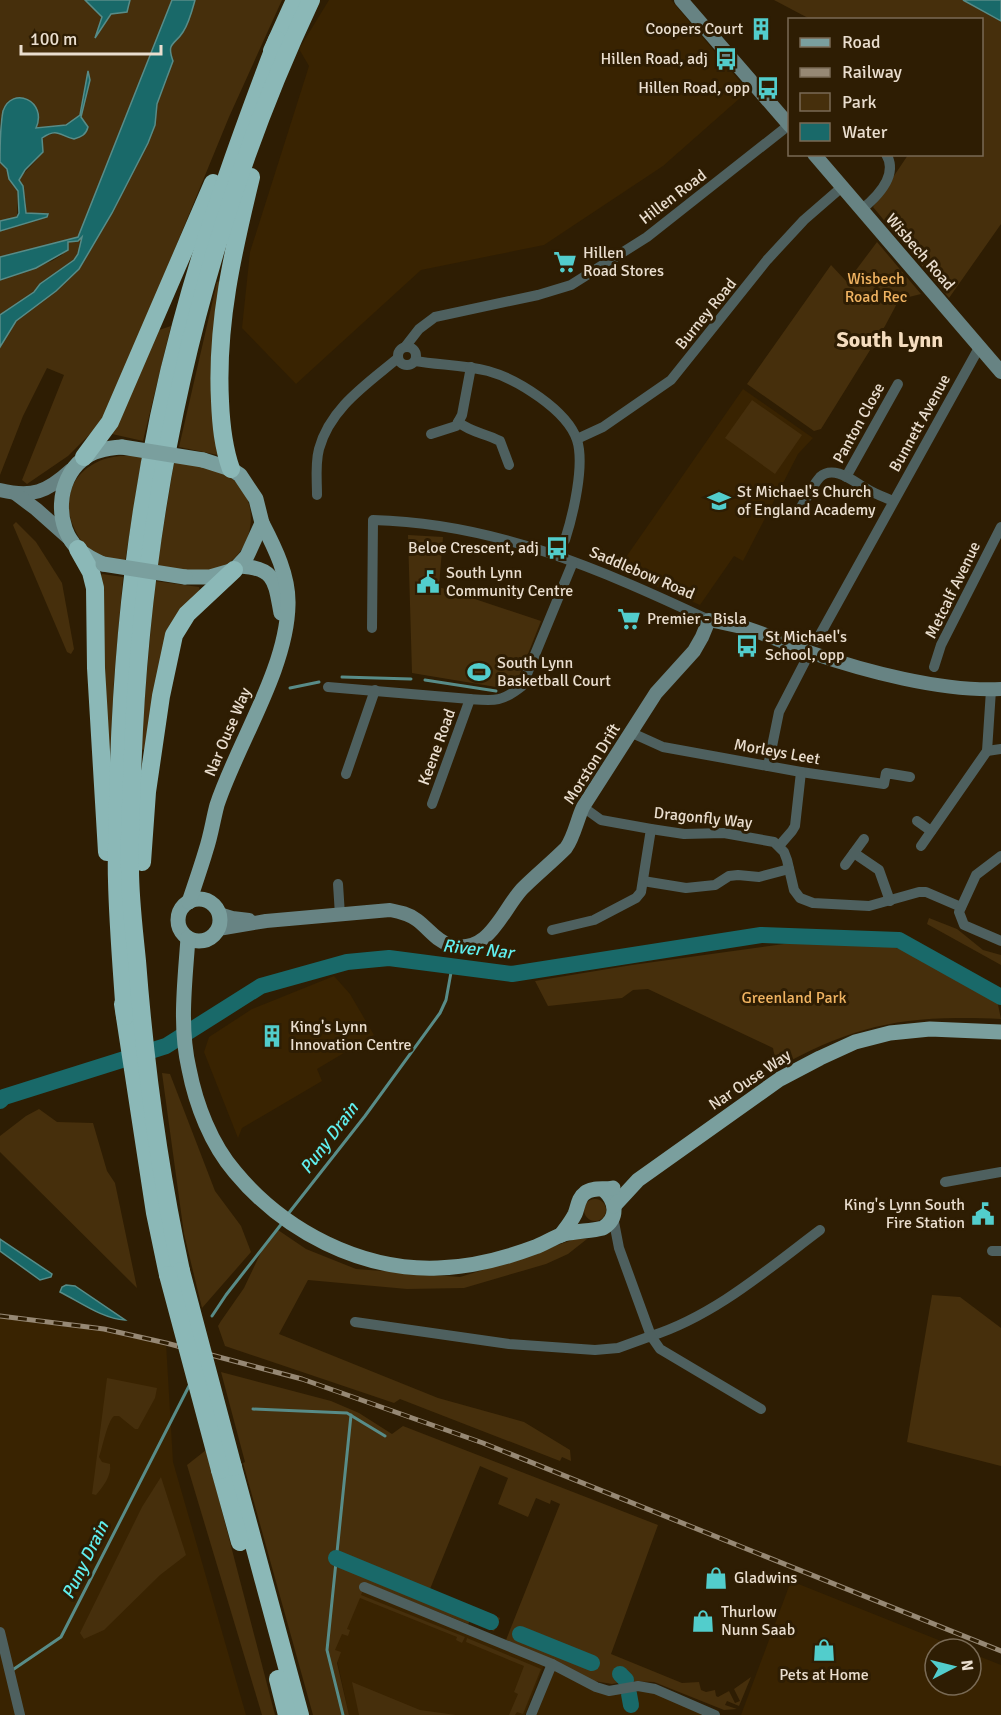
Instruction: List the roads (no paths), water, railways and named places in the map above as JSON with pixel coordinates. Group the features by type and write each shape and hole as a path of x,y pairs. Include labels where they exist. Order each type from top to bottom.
{"highway":[{"path":"144,1101 130,870 133,749 141,630 160,488 190,344 221,235 253,141 295,0"},
{"path":"79,462 110,422 193,227 283,43 311,0"},
{"path":"231,469 222,440 221,421 219,380 223,309 283,43"},
{"path":"125,1016 117,881 119,748 135,561 151,465 180,327 207,232 225,179 283,43"},
{"path":"76,546 91,572 95,588 101,774 112,923 125,1016 168,1208 175,1273 287,1715"},
{"path":"139,992 139,892 147,792 168,660 174,635 187,614 237,568"},
{"path":"226,1468 300,1715"}],"main road":[{"path":"122,447 202,460 231,469 240,475 250,488 256,499 262,523 254,542 237,568 210,577 184,577 103,564 90,558 76,546 63,520 61,504 66,482 79,462 109,448 122,447"},
{"name":"Nar Ouse Way","path":"189,902 217,806 272,674 288,608 285,580 272,542 262,523"},
{"name":"Nar Ouse Way","path":"237,568 258,568 272,578 284,628"},
{"name":"Nar Ouse Way","path":"206,850 204,885 207,901"},
{"path":"199,899 213,905 214,928 197,941 188,938 180,930 178,919 182,908 189,902 199,899"},
{"name":"Nar Ouse Way","path":"185,976 214,928"},
{"name":"Nar Ouse Way","path":"188,938 183,1005 188,1069 197,1101 220,1151 235,1172 264,1201 303,1231 333,1246 379,1262 429,1268 487,1263 538,1246 561,1235 609,1224 614,1212 638,1180 780,1079 855,1042 890,1033 930,1029 1001,1032"},
{"name":"Nar Ouse Way","path":"561,1235 585,1193 638,1180"},
{"path":"604,1190 611,1197 614,1212"},
{"path":"576,1212 580,1222 591,1229"}],"street":[{"path":"681,0 788,124"},
{"name":"Hillen Road","path":"313,489 320,448 336,413 398,358 400,350 419,329 435,317 538,295 571,285 647,237 788,126"},
{"name":"Wisbech Road","path":"816,156 1001,372"},
{"path":"861,210 874,199 890,174 891,163 887,156"},
{"name":"Burney Road","path":"577,439 603,427 671,380 767,260 804,220 842,187"},
{"name":"Bunnett Avenue","path":"768,766 779,712 980,346"},
{"path":"405,347 414,349 415,361"},
{"path":"398,358 407,365 415,361 471,367 490,372 521,385 548,403 577,439 578,477 574,506 565,540"},
{"path":"431,434 456,426 462,415 471,367"},
{"name":"Panton Close","path":"846,477 898,384"},
{"path":"458,422 469,430 500,441 509,465"},
{"path":"8,492 38,493 50,487 79,462"},
{"name":"Panton Close","path":"800,509 821,476 827,473 837,473 893,501"},
{"path":"8,492 36,509 76,546"},
{"name":"Saddlebow Road","path":"372,628 373,520 441,524 512,541 573,562 680,605 709,620 814,646 876,671 933,684 996,689"},
{"name":"Metcalf Avenue","path":"934,667 941,645 1001,527"},
{"path":"328,687 470,699 508,698 522,686 573,562"},
{"name":"Morston Drift","path":"214,928 232,918 266,921 390,910 411,916 448,944 466,946 481,941 496,927 522,890 571,842 583,807 656,693 694,651 709,620"},
{"path":"921,846 987,751 996,689"},
{"path":"346,774 375,690"},
{"name":"Keene Road","path":"432,804 470,699"},
{"name":"Morleys Leet","path":"632,733 663,747 801,772 884,784 886,772 910,777"},
{"path":"987,751 1001,749"},
{"path":"801,772 795,826 779,846 788,860 794,890 805,901 869,906 926,892 962,907"},
{"name":"Dragonfly Way","path":"583,807 601,820 684,834 724,833 768,840 779,846"},
{"path":"917,821 931,831"},
{"path":"552,930 594,920 630,902 641,892 651,829"},
{"path":"845,865 864,839"},
{"path":"854,853 879,870 891,901"},
{"path":"1001,856 978,872 962,907 960,917 964,925 1001,941"},
{"path":"643,881 686,888 715,885 729,876 738,874 759,877 789,869"},
{"path":"338,884 340,915"},
{"path":"945,1182 1001,1172"},
{"path":"614,1212 619,1248 646,1324 660,1349 761,1409"},
{"path":"591,1229 619,1248"},
{"path":"355,1322 509,1344 595,1350 618,1348 691,1321 739,1290 820,1230"},
{"path":"364,1587 552,1664 596,1688 609,1691 638,1686 656,1689 716,1715"},
{"path":"0,1632 20,1715"},
{"path":"531,1715 552,1664"}],"water":[{"path":"85,0 130,0 127,12 111,14 95,38 102,17"},
{"path":"172,0 195,0 185,28 170,50 173,61 157,104 155,125 148,143 112,213 79,269 56,291 16,321 0,347 0,315 34,292 40,284 74,260 78,254 82,237 78,241 68,242 68,250 36,268 0,280 0,257 78,237"},
{"path":"963,0 1001,0 1001,21"},
{"path":"88,71 90,80 81,117 88,127 86,132 74,139 59,133 52,133 42,138 43,152 25,170 19,180 23,186 26,213 48,214 47,217 0,231 0,221 17,217 19,213 18,191 9,179 7,169 0,162 3,111 7,103 21,98 33,104 38,118 36,128 66,125 80,115"},
{"path":"0,1239 52,1274 51,1277 40,1280 0,1251"},
{"path":"66,1285 75,1286 125,1320 108,1317 60,1292"}],"waterway":[{"path":"342,677 411,679"},
{"path":"425,680 496,691"},
{"path":"290,688 319,682"},
{"name":"River Nar","path":"0,1101 4,1097 166,1046 261,986 347,962 389,958 512,974 761,935 899,940 1001,997"},
{"name":"Puny Drain","path":"288,1214 365,1116 440,1013 446,1000 452,967"},
{"name":"Puny Drain","path":"212,1316 283,1222"},
{"name":"Puny Drain","path":"11,1671 61,1637 190,1384"},
{"path":"253,1409 347,1413 385,1436"},
{"path":"343,1715 327,1650 351,1415"},
{"path":"336,1558 491,1622"},
{"path":"520,1634 592,1663"},
{"path":"620,1674 626,1680"},
{"path":"629,1694 631,1705"}],"railway":[{"path":"0,1316 104,1329 302,1379 483,1443 1001,1651"}],"place":[{"name":"Coopers Court","path":"761,29"},
{"name":"Hillen Road, adj","path":"726,59"},
{"name":"Hillen Road, opp","path":"768,88"},
{"name":"Hillen Road Stores","path":"565,262"},
{"name":"St Michael's Church of England Academy","path":"719,501"},
{"name":"Beloe Crescent, adj","path":"557,548"},
{"name":"South Lynn Community Centre","path":"428,582"},
{"name":"Premier - Bisla","path":"629,619"},
{"name":"St Michael's School, opp","path":"747,646"},
{"name":"South Lynn Basketball Court","path":"479,672"},
{"name":"King's Lynn Innovation Centre","path":"272,1036"},
{"name":"King's Lynn South Fire Station","path":"983,1214"},
{"name":"Gladwins","path":"716,1578"},
{"name":"Thurlow Nunn Saab","path":"703,1621"},
{"name":"Pets at Home","path":"824,1650"}],"district":[{"name":"South Lynn","path":"890,339"}],"park label":[{"name":"Wisbech Road Rec","path":"876,288"},
{"name":"Greenland Park","path":"794,998"}]}
